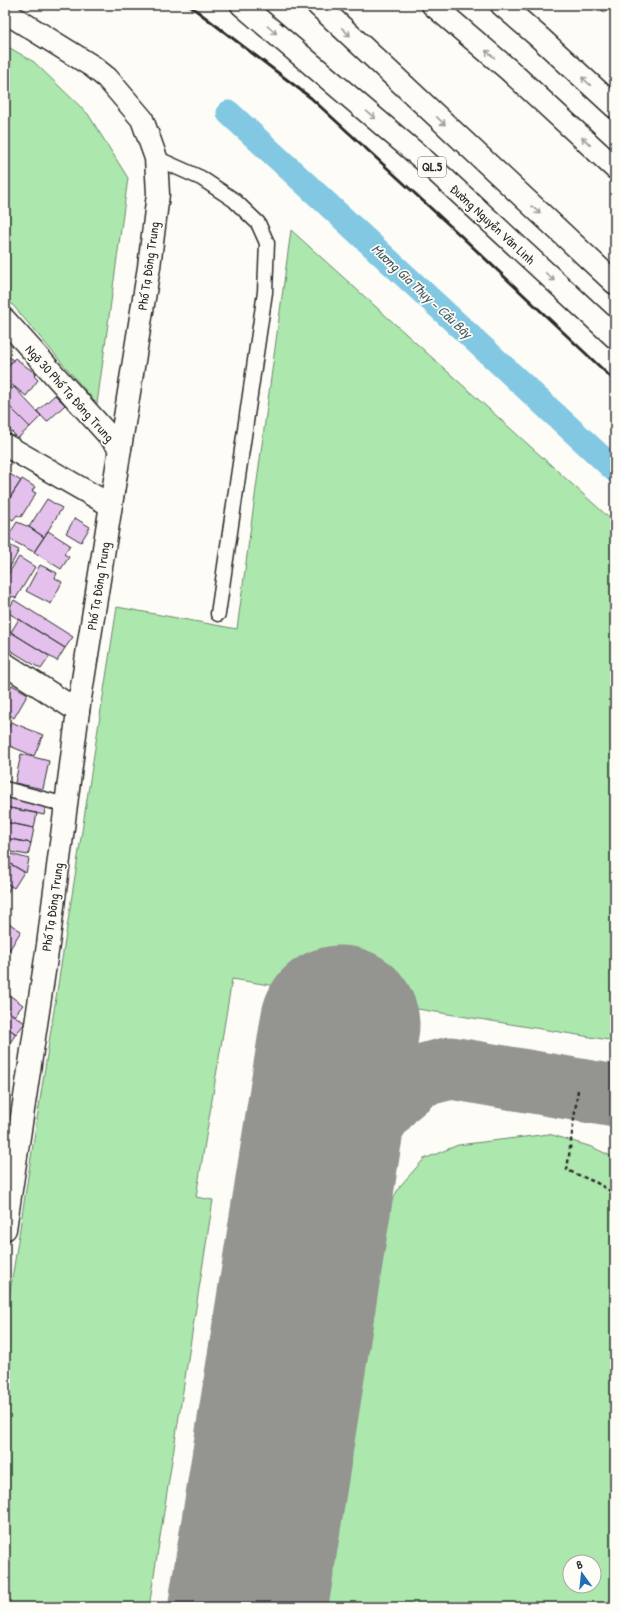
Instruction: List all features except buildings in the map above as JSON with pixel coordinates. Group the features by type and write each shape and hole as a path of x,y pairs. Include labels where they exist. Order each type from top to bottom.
{"main road":[{"name":"Đường Nguyễn Văn Linh","path":"242,5 425,161 615,337"},
{"path":"318,5 615,283"},
{"path":"433,5 509,70 615,168"},
{"path":"502,5 539,37 615,108"},
{"name":"Phố Tạ Đông Trung","path":"5,12 92,66 107,78 142,119 156,158 158,194 150,260 78,711 48,945 9,1174 5,1229"},
{"name":"Ngõ 30 Phố Tạ Đông Trung","path":"5,320 120,448"},
{"path":"5,445 110,505"},
{"path":"5,664 78,711"}],"lane":[{"path":"156,158 201,178 234,200 258,223 267,243 265,292 218,614"},
{"path":"5,789 66,804"}],"path":[{"path":"578,1090 567,1170 597,1183 615,1194"}],"green space":[{"path":"5,45 34,62 88,114 128,178 97,404 5,296"},
{"path":"291,230 615,523 615,1041 232,979 196,1197 213,1200 149,1607 5,1607 5,1324 117,607 237,629"},
{"path":"549,1134 592,1147 615,1158 615,1607 319,1607 381,1220 400,1186 424,1159 458,1145"}],"waterway":[{"name":"Mương Gia Thụy – Cầu Bây","path":"229,113 615,470"}],"taxiway":[{"path":"305,1245 359,1141 394,1097 419,1076 451,1068 615,1096"}],"runway":[{"path":"248,1607 340,1025"}],"railway":[{"path":"189,5 311,98 460,235 615,381"}]}
